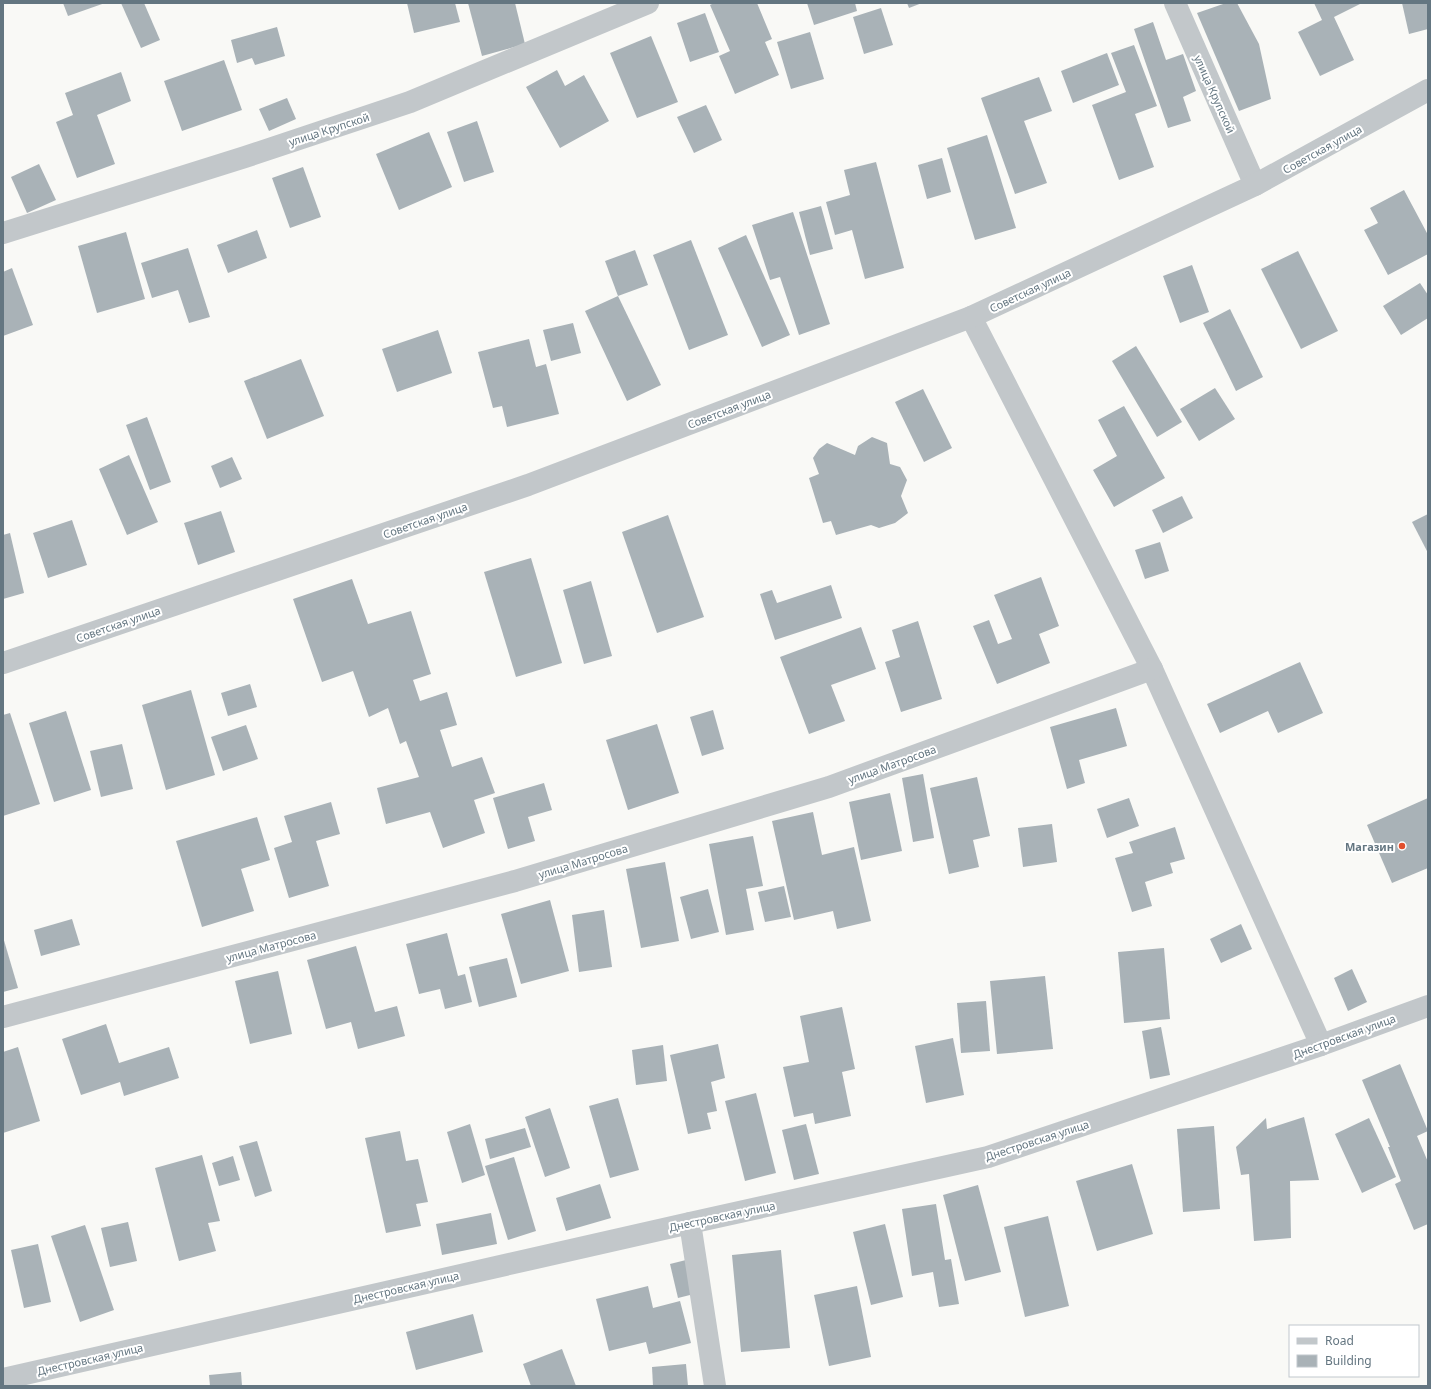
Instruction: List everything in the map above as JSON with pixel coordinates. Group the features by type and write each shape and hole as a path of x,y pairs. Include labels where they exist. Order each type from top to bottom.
{"street":[{"name":"улица Крупской","path":"3,233 245,157 410,102 648,3"},
{"name":"улица Крупской","path":"1175,3 1255,186"},
{"name":"Советская улица","path":"3,663 528,485 971,317 1255,186 1428,90"},
{"path":"971,317 1152,670 1321,1045"},
{"name":"улица Матросова","path":"3,1017 515,881 822,790 1152,670"},
{"name":"Днестровская улица","path":"3,1378 988,1157 1321,1045 1428,1006"},
{"path":"690,1223 715,1386"}],"building":[{"path":"63,3 105,3 68,16"},
{"path":"121,3 144,3 160,40 141,48"},
{"path":"407,3 455,3 460,22 414,33"},
{"path":"468,3 515,3 525,44 482,56"},
{"path":"714,3 757,3 772,39 765,42 779,75 735,94 719,56 730,51 710,5"},
{"path":"807,3 855,3 857,11 814,25"},
{"path":"907,3 922,3 909,8"},
{"path":"1226,3 1237,3 1259,44 1271,99 1239,111 1197,13"},
{"path":"1314,3 1362,3 1334,17 1354,60 1320,76 1298,32 1322,20"},
{"path":"1402,3 1428,3 1428,29 1409,34"},
{"path":"881,8 893,45 864,54 853,17"},
{"path":"705,13 719,52 690,62 677,23"},
{"path":"1153,22 1166,60 1183,54 1196,91 1183,97 1191,121 1168,128 1134,29"},
{"path":"277,27 285,56 255,65 252,58 237,63 231,40"},
{"path":"810,32 824,79 791,89 777,42"},
{"path":"651,36 678,102 637,118 610,53"},
{"path":"1134,45 1157,106 1135,114 1154,167 1119,180 1092,105 1126,92 1111,53"},
{"path":"1107,53 1119,85 1073,103 1061,71"},
{"path":"224,60 242,110 182,131 164,81"},
{"path":"557,70 565,86 584,75 609,121 560,148 526,87"},
{"path":"121,72 131,101 97,115 115,164 77,178 56,122 73,115 65,93"},
{"path":"1039,77 1052,111 1024,121 1047,183 1015,194 981,98"},
{"path":"287,98 296,119 269,131 259,109"},
{"path":"706,105 722,140 694,153 677,117"},
{"path":"477,121 494,172 464,182 447,132"},
{"path":"429,132 452,187 399,210 376,154"},
{"path":"987,135 1016,228 975,240 947,148"},
{"path":"942,158 951,192 927,199 918,165"},
{"path":"876,162 904,268 865,279 852,230 835,235 826,202 850,195 844,170"},
{"path":"39,164 56,200 27,213 11,177"},
{"path":"303,167 321,217 290,228 272,178"},
{"path":"1404,190 1428,235 1428,254 1388,275 1364,230 1378,223 1370,208"},
{"path":"821,206 833,249 810,255 799,212"},
{"path":"793,212 830,324 799,335 780,277 770,280 752,225"},
{"path":"257,230 267,258 228,273 217,245"},
{"path":"126,232 145,299 97,313 78,246"},
{"path":"746,235 790,335 762,347 718,248"},
{"path":"691,240 728,335 689,350 653,255"},
{"path":"188,248 210,317 189,323 178,290 152,298 141,263"},
{"path":"635,250 648,285 618,296 605,261"},
{"path":"1298,251 1338,331 1301,349 1261,269"},
{"path":"1192,265 1209,312 1180,323 1163,276"},
{"path":"12,268 33,325 3,336 3,272"},
{"path":"1420,283 1428,295 1428,318 1401,335 1383,306"},
{"path":"618,296 661,385 627,401 585,311"},
{"path":"1230,309 1263,377 1236,391 1203,323"},
{"path":"573,323 581,353 551,361 543,330"},
{"path":"438,330 452,373 397,392 382,349"},
{"path":"529,339 536,367 546,364 559,414 507,427 502,406 493,408 478,352"},
{"path":"1136,346 1182,422 1157,437 1112,361"},
{"path":"301,359 324,416 267,439 244,381"},
{"path":"1215,388 1235,419 1199,441 1180,409"},
{"path":"923,389 952,448 924,462 895,402"},
{"path":"1124,406 1165,478 1114,507 1093,470 1117,456 1098,420"},
{"path":"147,417 171,482 150,490 126,425"},
{"path":"872,437 887,443 890,464 900,467 907,480 901,496 908,513 895,523 879,528 871,525 836,535 831,521 823,523 809,478 819,474 813,458 819,449 827,443 855,455 858,446"},
{"path":"129,455 158,522 127,535 99,469"},
{"path":"232,457 242,479 220,488 211,466"},
{"path":"1182,496 1193,518 1163,533 1152,510"},
{"path":"221,511 235,552 198,565 184,523"},
{"path":"1428,514 1428,553 1412,522"},
{"path":"668,515 704,617 657,633 622,532"},
{"path":"72,520 87,565 48,578 33,533"},
{"path":"10,533 24,593 3,599 3,535"},
{"path":"1160,542 1169,571 1145,579 1135,550"},
{"path":"531,558 562,663 516,677 484,572"},
{"path":"1041,577 1059,626 1039,634 1050,663 997,684 973,626 989,620 998,644 1012,639 994,595"},
{"path":"352,579 368,624 411,611 431,674 413,680 420,701 447,692 457,725 440,730 452,767 482,757 495,793 474,800 485,833 443,848 430,812 386,824 377,788 419,777 406,741 400,744 388,708 369,717 353,671 322,682 293,599"},
{"path":"591,581 612,656 584,664 563,590"},
{"path":"831,585 842,618 775,640 760,594 772,590 777,603"},
{"path":"918,621 942,699 901,712 885,662 900,657 892,630"},
{"path":"861,627 876,669 831,685 845,721 809,734 780,657"},
{"path":"1300,662 1323,713 1278,733 1268,711 1220,733 1207,704"},
{"path":"250,684 257,707 228,716 221,693"},
{"path":"191,690 215,775 166,790 142,705"},
{"path":"1116,708 1127,746 1079,760 1085,783 1067,789 1050,727"},
{"path":"713,710 724,749 702,756 690,717"},
{"path":"66,711 91,790 54,802 29,723"},
{"path":"10,713 40,804 3,816 3,715"},
{"path":"657,724 679,793 628,810 606,740"},
{"path":"246,725 258,759 223,771 211,737"},
{"path":"122,744 133,789 101,797 90,751"},
{"path":"923,774 934,838 913,842 902,778"},
{"path":"977,777 990,836 973,840 979,867 949,874 930,788"},
{"path":"544,783 552,810 528,817 535,841 508,849 493,798"},
{"path":"890,793 902,851 861,860 849,802"},
{"path":"1129,798 1139,826 1107,838 1097,809"},
{"name":"Магазин","path":"1428,798 1428,868 1392,883 1367,825"},
{"path":"331,802 340,834 316,841 329,886 289,898 274,848 292,842 284,816"},
{"path":"813,812 822,855 854,847 871,921 837,929 833,911 794,920 772,821"},
{"path":"257,817 270,860 241,869 254,911 202,927 176,841"},
{"path":"1052,824 1057,862 1023,867 1018,828"},
{"path":"1175,827 1185,859 1170,863 1173,873 1145,882 1152,906 1132,912 1115,858 1133,853 1129,842"},
{"path":"753,836 763,886 746,889 754,930 726,935 709,844"},
{"path":"665,862 679,941 641,948 626,869"},
{"path":"784,886 791,917 765,922 758,892"},
{"path":"708,889 719,932 691,939 680,897"},
{"path":"550,900 569,971 521,984 501,914"},
{"path":"604,910 612,967 579,972 572,915"},
{"path":"72,919 80,945 41,956 34,930"},
{"path":"1241,924 1252,949 1221,963 1210,939"},
{"path":"447,933 458,976 465,974 472,1002 445,1009 440,989 419,994 406,944"},
{"path":"3,937 18,988 3,992"},
{"path":"356,946 375,1012 397,1006 405,1036 358,1049 351,1022 326,1029 307,960"},
{"path":"1164,948 1170,1019 1124,1023 1118,952"},
{"path":"507,958 517,997 479,1007 469,967"},
{"path":"1352,969 1367,1002 1348,1011 1334,978"},
{"path":"278,971 292,1034 250,1044 235,981"},
{"path":"1045,976 1053,1049 997,1054 990,981"},
{"path":"986,1001 990,1051 961,1053 957,1003"},
{"path":"842,1007 855,1069 842,1072 851,1116 815,1124 813,1113 794,1117 783,1067 809,1062 800,1016"},
{"path":"106,1024 119,1063 169,1047 179,1078 124,1096 120,1082 81,1095 62,1039"},
{"path":"1161,1027 1170,1075 1150,1079 1142,1031"},
{"path":"953,1038 964,1095 926,1103 915,1046"},
{"path":"718,1044 725,1078 711,1082 717,1111 707,1113 711,1129 688,1134 670,1055"},
{"path":"663,1045 667,1081 636,1085 632,1050"},
{"path":"18,1047 40,1121 3,1133 3,1052"},
{"path":"1400,1064 1428,1131 1417,1136 1428,1162 1428,1224 1414,1230 1395,1184 1401,1181 1388,1147 1390,1147 1362,1080"},
{"path":"756,1093 776,1173 745,1181 725,1101"},
{"path":"618,1098 639,1170 610,1178 589,1106"},
{"path":"550,1108 570,1168 545,1177 525,1117"},
{"path":"1304,1117 1319,1180 1290,1181 1291,1238 1254,1241 1249,1174 1241,1175 1236,1147 1266,1118 1267,1129"},
{"path":"1369,1118 1396,1177 1362,1193 1335,1134"},
{"path":"470,1124 485,1175 462,1183 447,1132"},
{"path":"806,1124 819,1174 794,1180 782,1130"},
{"path":"1214,1126 1220,1209 1183,1212 1177,1129"},
{"path":"525,1128 531,1147 490,1159 485,1139"},
{"path":"400,1131 406,1161 418,1159 428,1202 416,1204 421,1226 386,1233 365,1138"},
{"path":"257,1141 272,1191 255,1197 239,1146"},
{"path":"202,1155 220,1221 208,1223 216,1251 179,1261 155,1168"},
{"path":"233,1156 240,1180 219,1186 212,1163"},
{"path":"514,1157 536,1231 508,1240 485,1166"},
{"path":"1132,1164 1153,1234 1097,1251 1076,1181"},
{"path":"600,1184 611,1218 566,1231 556,1198"},
{"path":"978,1185 1001,1272 965,1281 943,1195"},
{"path":"936,1204 945,1260 951,1259 959,1304 939,1307 933,1272 912,1276 902,1209"},
{"path":"491,1213 497,1244 442,1255 436,1224"},
{"path":"1048,1216 1069,1306 1025,1317 1004,1227"},
{"path":"128,1222 137,1261 110,1267 101,1228"},
{"path":"885,1224 903,1297 871,1305 853,1232"},
{"path":"85,1225 114,1310 80,1322 51,1236"},
{"path":"38,1244 51,1302 24,1308 11,1250"},
{"path":"781,1250 790,1348 741,1352 732,1255"},
{"path":"690,1259 698,1293 678,1298 670,1264"},
{"path":"648,1286 653,1308 680,1301 691,1343 649,1354 646,1342 609,1351 596,1299"},
{"path":"857,1286 871,1357 829,1366 814,1295"},
{"path":"473,1314 483,1352 416,1370 406,1332"},
{"path":"562,1349 576,1386 531,1386 523,1364"},
{"path":"686,1364 688,1386 653,1386 652,1367"},
{"path":"241,1372 242,1386 210,1386 209,1375"}],"place":[{"name":"Магазин","path":"1402,846"}]}
